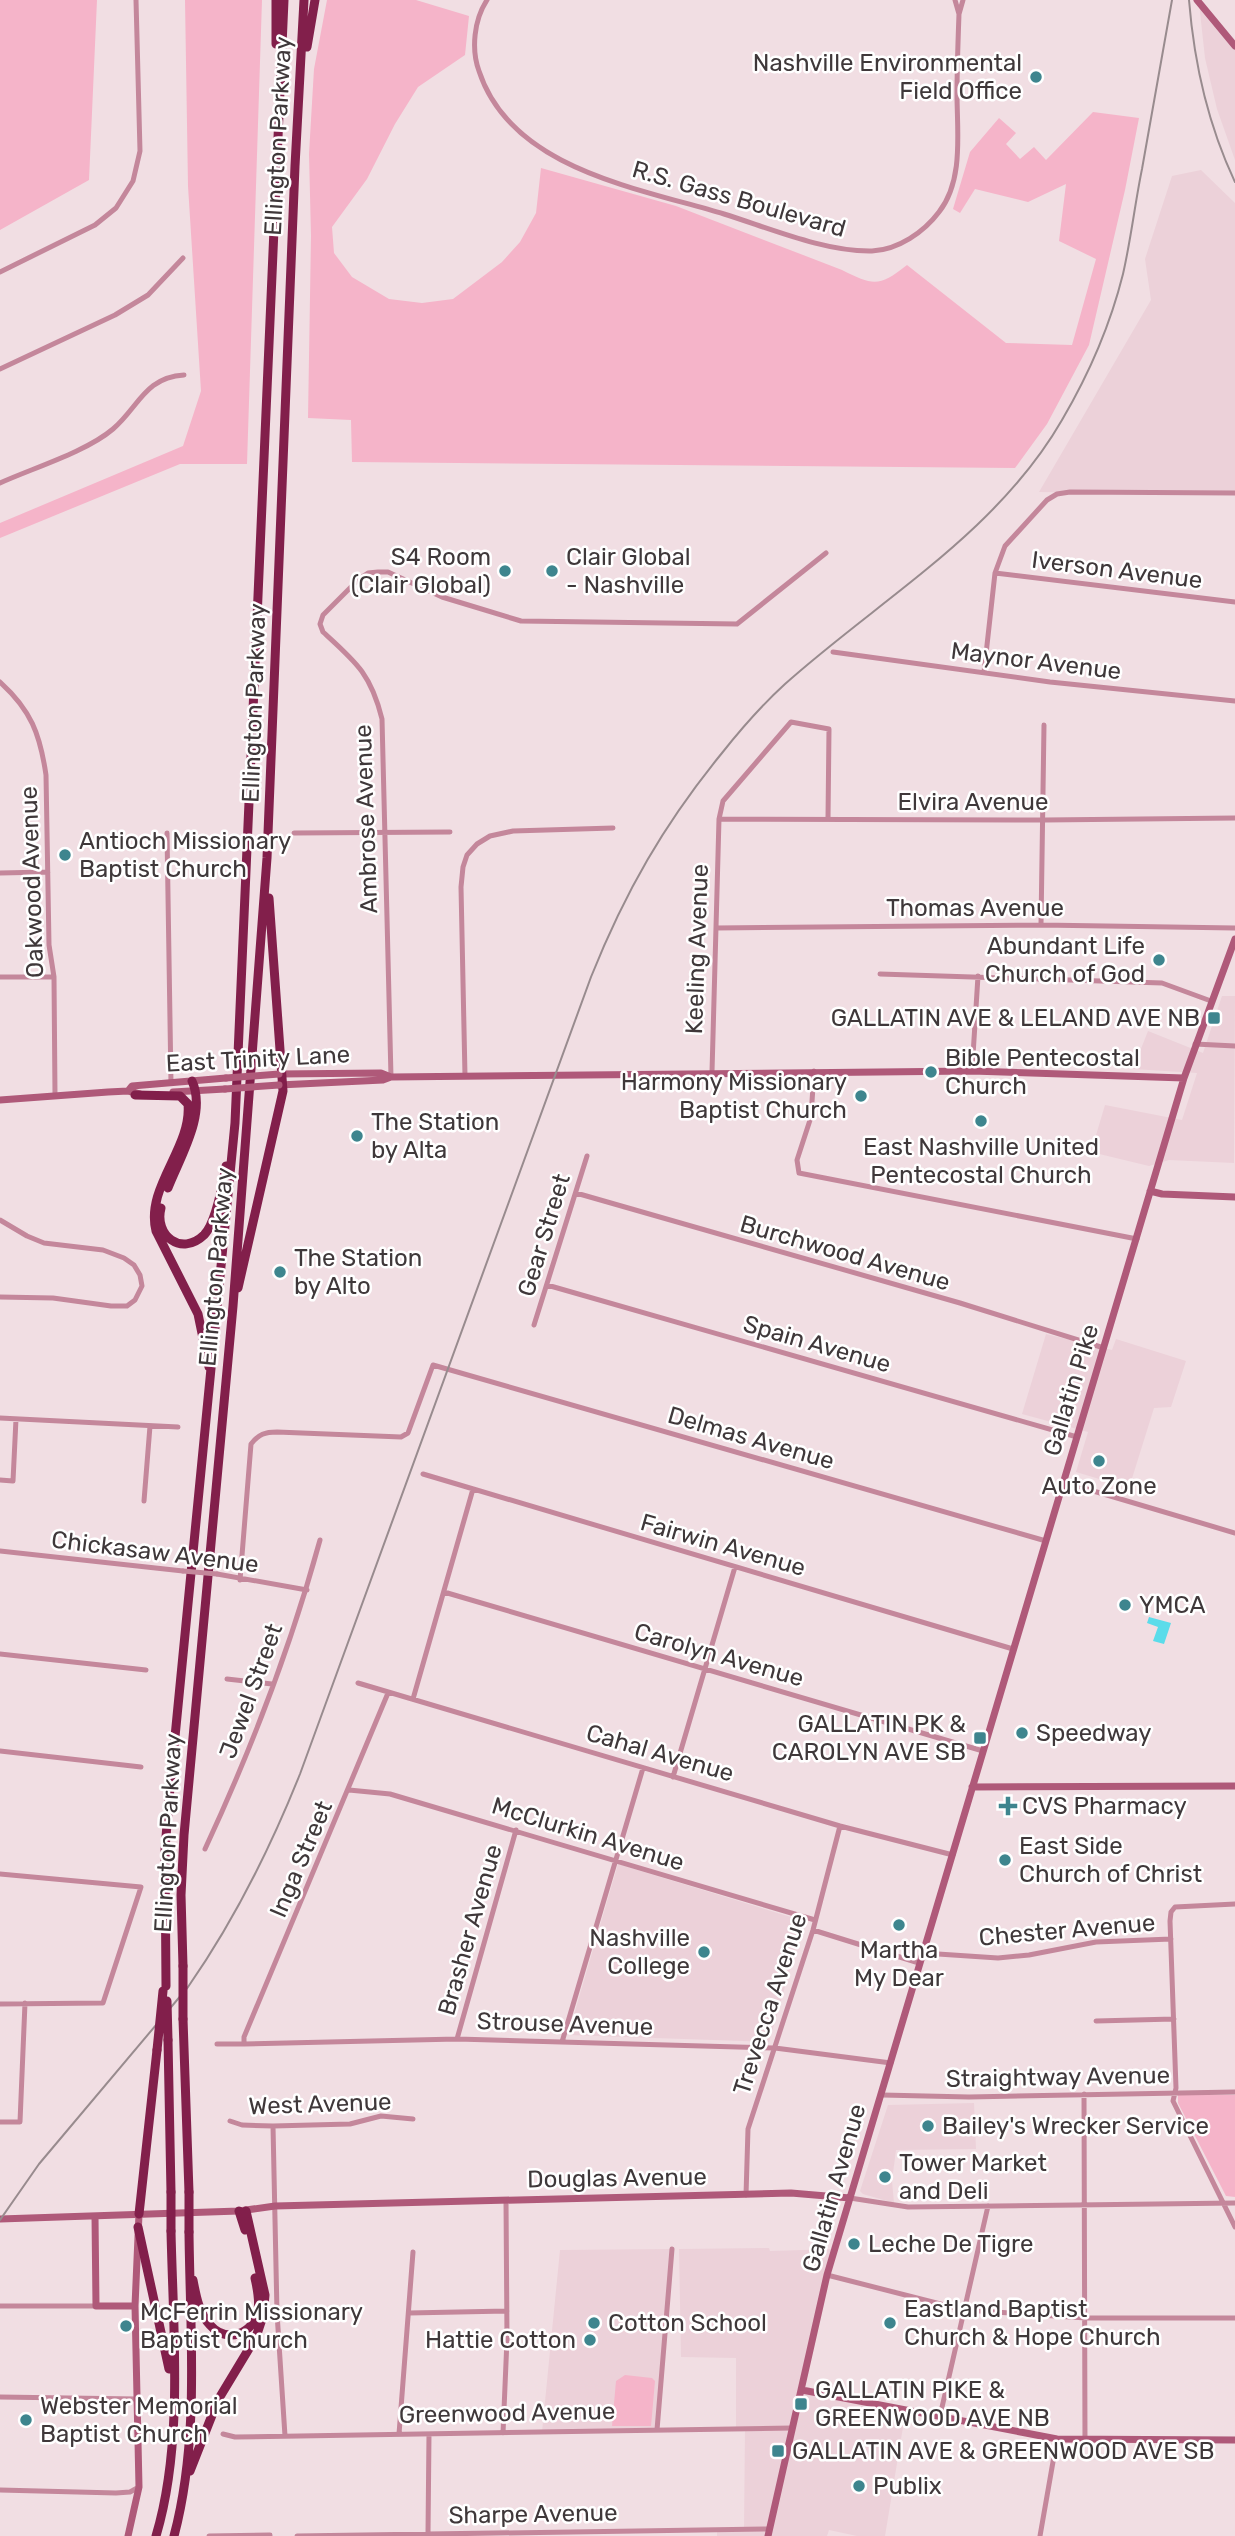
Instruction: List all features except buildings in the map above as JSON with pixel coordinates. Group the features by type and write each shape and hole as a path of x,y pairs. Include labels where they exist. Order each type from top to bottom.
{"highway":[{"path":"276,0 277,164"},
{"name":"Ellington Parkway","path":"164,1988 165,1849 170,1788 235,1123 284,0"},
{"name":"Ellington Parkway","path":"174,2536 185,2486 190,2402 189,2192 181,1895 184,1835 233,1306 267,858 293,194 304,0"},
{"path":"301,87 315,0"},
{"path":"233,1306 278,1114 281,1085 267,858"},
{"path":"192,1081 194,1124 159,1217 162,1230 175,1243 186,1245 205,1234 213,1218 235,1123"},
{"path":"192,1091 187,1123 152,1219 198,1314 211,1378"},
{"path":"132,1093 173,1094 180,1096 188,1104"},
{"path":"156,2536 170,2467 174,2393 164,1988"},
{"path":"139,2214 164,1988"},
{"path":"189,2250 197,2300 208,2323 224,2334 233,2336 249,2329 255,2322 259,2297 242,2211"},
{"path":"185,2486 218,2400 256,2337 263,2316 265,2294 242,2211"},
{"path":"138,2227 174,2393"}],"main road":[{"path":"1196,0 1235,46"},
{"name":"Gallatin Pike","path":"953,1855 1184,1079 1210,1001 1235,939"},
{"name":"East Trinity Lane","path":"0,1100 55,1095 192,1091 383,1080 391,1077 972,1071 1184,1079"},
{"name":"East Trinity Lane","path":"132,1093 132,1086 281,1074 381,1073 391,1077"},
{"path":"1150,1191 1162,1194 1235,1197"},
{"path":"972,1787 1235,1786"},
{"name":"Gallatin Avenue","path":"769,2533 827,2275 953,1855"},
{"name":"Douglas Avenue","path":"0,2219 242,2211 275,2206 506,2200 791,2193 850,2198"},
{"path":"128,2536 139,2487 135,2306 139,2214"},
{"path":"95,2216 96,2306 135,2306"},
{"path":"802,2390 1057,2440 1235,2440"}],"street":[{"path":"0,272 95,225 116,208 133,181 140,151 136,0"},
{"name":"R.S. Gass Boulevard","path":"487,0 482,8 474,49 483,84 495,104 513,125 531,142 556,159 614,181 835,247 874,251 893,247 926,226 940,211 950,192 957,158 959,15 963,0"},
{"name":"R.S. Gass Boulevard","path":"955,0 959,15"},
{"path":"0,369 115,315 148,295 183,258"},
{"path":"0,483 93,443 114,429 156,383 169,376 184,375"},
{"path":"984,673 995,573 1005,546 1047,500 1057,494 1235,493"},
{"name":"Ambrose Avenue","path":"391,1077 382,719 376,694 363,671 323,632 320,624 324,615 359,579 368,573 388,572 442,597 521,621 737,624 826,553"},
{"name":"Iverson Avenue","path":"995,573 1235,602"},
{"name":"Maynor Avenue","path":"833,652 984,673 1235,701"},
{"name":"Oakwood Avenue","path":"0,682 23,704 36,728 46,775 49,945 54,977 55,1095"},
{"path":"719,819 723,801 791,722 828,729 828,819"},
{"path":"1041,925 1045,820 1044,725"},
{"name":"Elvira Avenue","path":"719,819 1235,818"},
{"name":"Keeling Avenue","path":"712,1072 719,819"},
{"path":"465,1076 461,887 467,855 477,844 501,832 613,828"},
{"path":"294,833 450,832"},
{"path":"167,833 171,1083"},
{"path":"0,873 48,872"},
{"name":"Thomas Avenue","path":"716,928 1041,925 1235,928"},
{"path":"880,974 1162,983 1210,1001"},
{"path":"972,1071 978,976"},
{"path":"0,977 54,977"},
{"path":"1195,1044 1235,1046"},
{"path":"814,1071 811,1117 797,1160 799,1173 1137,1239"},
{"name":"Gear Street","path":"534,1325 587,1156"},
{"name":"Burchwood Avenue","path":"576,1193 960,1303 1104,1348"},
{"path":"0,1220 44,1243 103,1250 124,1258 134,1265 142,1286 135,1300 127,1306 52,1298 0,1297"},
{"name":"Spain Avenue","path":"547,1285 1077,1437"},
{"name":"Delmas Avenue","path":"240,1580 251,1444 257,1436 265,1432 277,1432 401,1437 408,1433 433,1366 1046,1541"},
{"path":"0,1418 178,1427"},
{"path":"0,1480 13,1481 16,1419"},
{"path":"144,1501 150,1426"},
{"name":"Fairwin Avenue","path":"423,1474 1013,1649"},
{"path":"1063,1482 1235,1533"},
{"path":"413,1699 473,1489"},
{"name":"Jewel Street","path":"205,1849 237,1781 306,1590 320,1540"},
{"name":"Chickasaw Avenue","path":"0,1552 217,1574 306,1590"},
{"path":"673,1777 735,1567"},
{"name":"Carolyn Avenue","path":"444,1592 983,1751"},
{"path":"0,1654 146,1670"},
{"path":"227,1679 272,1684"},
{"name":"Cahal Avenue","path":"358,1683 840,1826 953,1855"},
{"name":"Inga Street","path":"244,2041 388,1693"},
{"path":"0,1751 141,1767"},
{"path":"562,2042 643,1768"},
{"name":"McClurkin Avenue","path":"349,1790 390,1794 815,1920"},
{"name":"Trevecca Avenue","path":"746,2195 748,2129 813,1930 840,1826"},
{"name":"Brasher Avenue","path":"457,2039 516,1830"},
{"path":"0,1874 141,1887 103,2003 0,2004"},
{"name":"Chester Avenue","path":"923,1953 998,1958 1040,1954 1096,1942 1171,1939 1171,1912 1175,1907 1235,1904"},
{"path":"813,1930 919,1963"},
{"path":"1171,1939 1173,2101 1235,2227"},
{"path":"0,2122 20,2122 25,2003"},
{"path":"1096,2021 1174,2019"},
{"name":"Strouse Avenue","path":"217,2044 244,2041 457,2039 775,2048 891,2063"},
{"name":"Straightway Avenue","path":"882,2095 969,2097 1235,2092"},
{"path":"1083,2094 1085,2441"},
{"name":"West Avenue","path":"229,2121 242,2125 273,2126 350,2124 381,2116 412,2119"},
{"path":"273,2126 278,2335 285,2436"},
{"name":"Douglas Avenue","path":"850,2198 908,2207 1235,2203"},
{"path":"503,2433 508,2311 506,2200"},
{"path":"940,2416 988,2206"},
{"path":"657,2430 671,2249"},
{"path":"399,2434 413,2252"},
{"path":"827,2275 964,2310 1086,2318 1235,2318"},
{"path":"0,2306 96,2306"},
{"path":"409,2312 508,2311"},
{"path":"0,2396 137,2399"},
{"name":"Greenwood Avenue","path":"223,2434 235,2437 792,2428"},
{"path":"428,2533 429,2434"},
{"path":"1040,2536 1057,2440"},
{"path":"0,2490 116,2493 139,2487"},
{"name":"Sharpe Avenue","path":"297,2536 428,2533 769,2533"},
{"path":"209,2536 270,2535"}],"shaded area":[{"path":"0,0 97,0 89,180 0,230"},
{"path":"185,0 262,0 247,464 180,464 0,538 0,523 183,446 201,391 188,186"},
{"path":"327,0 416,0 469,16 465,55 418,87 395,124 367,179 332,227 334,253 352,277 389,299 422,303 453,299 502,262 520,242 536,213 541,168 676,206 869,281 883,280 907,265 1006,343 1072,345 1096,259 1059,241 1066,184 1028,202 975,189 960,213 953,209 970,152 999,118 1016,133 1006,144 1020,159 1034,147 1046,160 1093,112 1139,118 1089,345 1047,424 1015,468 352,462 351,420 308,418 311,236 309,154 314,69"},
{"path":"1199,3 1235,46 1235,160 1217,109 1205,58"},
{"path":"1201,170 1235,203 1235,495 1039,492 1151,300 1145,259 1172,176"},
{"path":"1222,996 1235,996 1234,1163 1169,1160 1149,1166 1091,1152 1105,1105 1182,1120 1197,1073 1133,1069 1148,1031 1203,1053"},
{"path":"1046,1334 1112,1350 1116,1339 1186,1361 1171,1407 1154,1408 1129,1488 1076,1472 1088,1432 1022,1414"},
{"path":"618,1864 804,1921 769,2042 568,2035"},
{"path":"1178,2095 1235,2095 1235,2197 1226,2196 1178,2103"},
{"name":"Bailey's Wrecker Service","path":"974,2103 976,2149 896,2150 892,2181 894,2203 860,2191 888,2105"},
{"path":"769,2248 770,2251 835,2249 802,2390 905,2415 885,2536 857,2536 829,2530 827,2536 717,2536 717,2530 744,2529 745,2429 736,2429 736,2358 681,2357 679,2249"},
{"path":"672,2249 657,2430 542,2432 560,2250"},
{"path":"625,2375 652,2378 655,2381 651,2426 612,2426 616,2381"}],"water":[{"path":"1149,1617 1171,1623 1164,1644 1153,1641 1158,1627 1147,1623"}],"railway":[{"path":"0,2220 39,2164 188,1987 221,1936 264,1857 300,1774 591,977 632,887 682,806 760,709 785,684 971,531 1005,497 1035,460 1072,403 1105,331 1123,274 1172,0"},
{"path":"1189,0 1194,47 1204,93 1217,138 1235,182"}],"place":[{"name":"Nashville Environmental Field Office","path":"1036,77"},
{"name":"S4 Room (Clair Global)","path":"505,571"},
{"name":"Clair Global - Nashville","path":"552,571"},
{"name":"Antioch Missionary Baptist Church","path":"65,855"},
{"name":"Abundant Life Church of God","path":"1159,960"},
{"name":"GALLATIN AVE & LELAND AVE NB","path":"1214,1018"},
{"name":"Bible Pentecostal Church","path":"931,1072"},
{"name":"Harmony Missionary Baptist Church","path":"861,1096"},
{"name":"East Nashville United Pentecostal Church","path":"981,1121"},
{"name":"The Station by Alta","path":"357,1136"},
{"name":"The Station by Alto","path":"280,1272"},
{"name":"Auto Zone","path":"1099,1461"},
{"name":"YMCA","path":"1125,1605"},
{"name":"Speedway","path":"1022,1733"},
{"name":"GALLATIN PK & CAROLYN AVE SB","path":"980,1738"},
{"name":"CVS Pharmacy","path":"1008,1806"},
{"name":"East Side Church of Christ","path":"1005,1860"},
{"name":"Martha My Dear","path":"899,1925"},
{"name":"Nashville College","path":"704,1952"},
{"name":"Bailey's Wrecker Service","path":"928,2126"},
{"name":"Tower Market and Deli","path":"885,2177"},
{"name":"Leche De Tigre","path":"854,2244"},
{"name":"Cotton School","path":"594,2323"},
{"name":"Eastland Baptist Church & Hope Church","path":"890,2323"},
{"name":"McFerrin Missionary Baptist Church","path":"126,2326"},
{"name":"Hattie Cotton","path":"590,2340"},
{"name":"GALLATIN PIKE & GREENWOOD AVE NB","path":"801,2404"},
{"name":"Webster Memorial Baptist Church","path":"26,2420"},
{"name":"GALLATIN AVE & GREENWOOD AVE SB","path":"778,2451"},
{"name":"Publix","path":"859,2486"}]}
